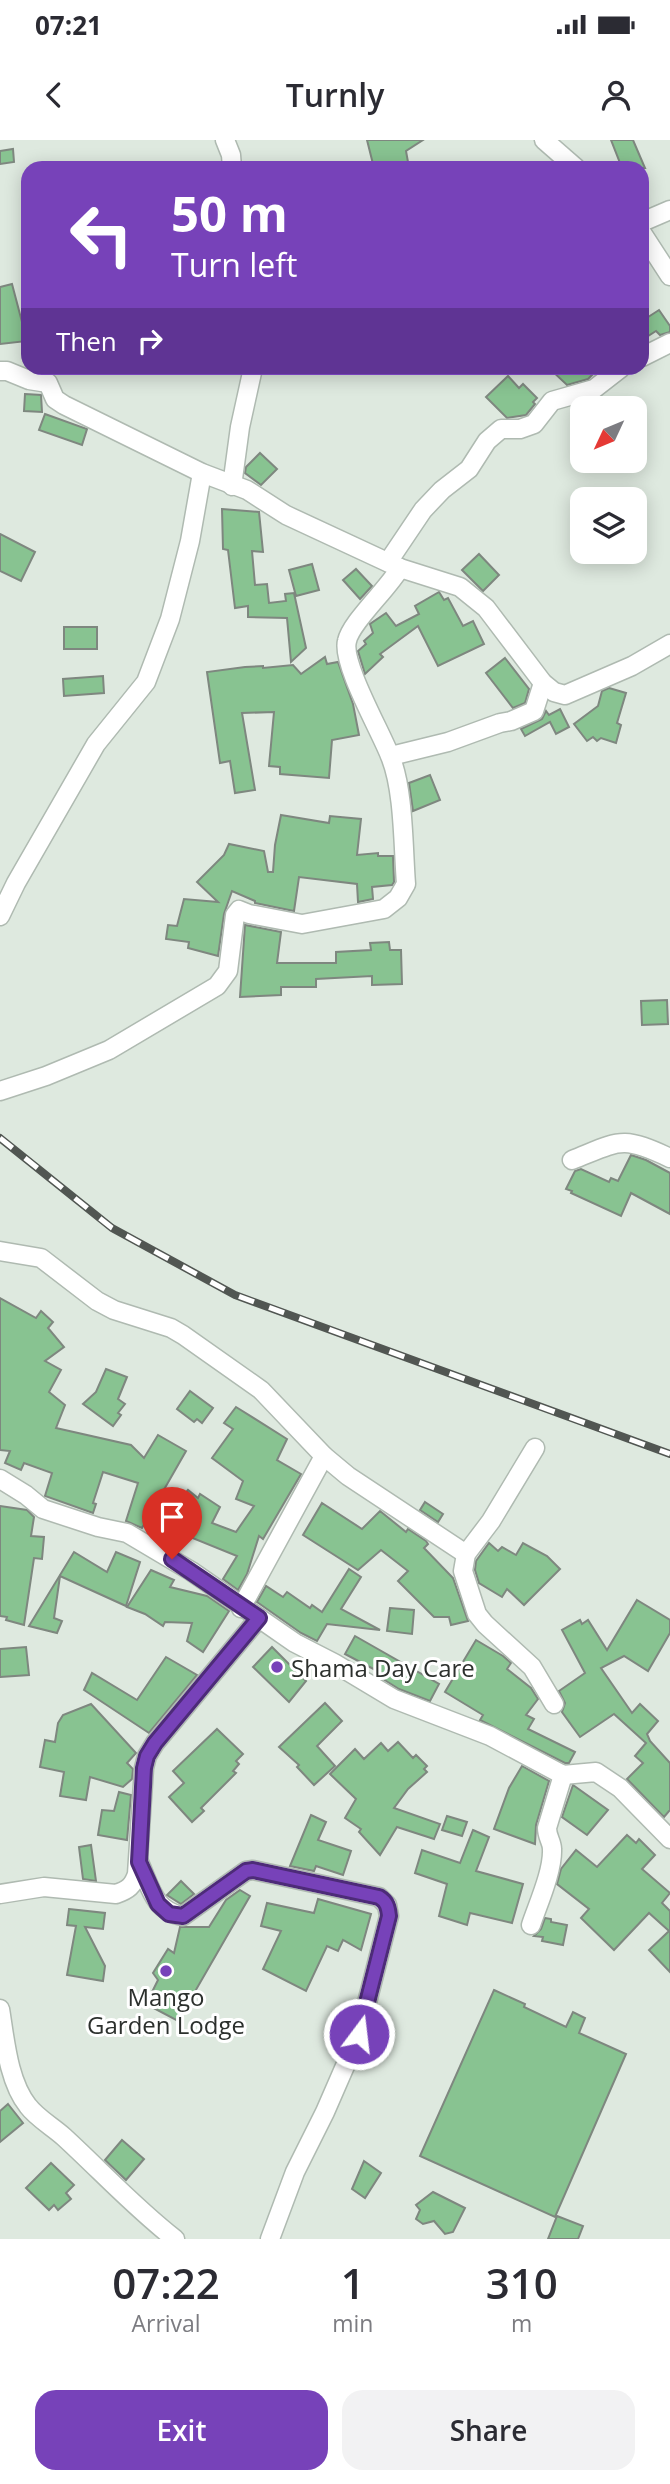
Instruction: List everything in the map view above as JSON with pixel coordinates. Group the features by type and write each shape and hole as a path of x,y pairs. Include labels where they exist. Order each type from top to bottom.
{"street":[{"path":"225,140 231,161"},
{"path":"544,140 568,161"},
{"path":"649,219 670,210"},
{"path":"649,244 670,276"},
{"path":"649,353 670,342"},
{"path":"0,371 48,383 55,398 64,405 202,473 247,490 286,515 394,565 460,587 486,608 543,683 554,692 565,695 632,666 670,644"},
{"path":"232,486 240,427 251,375"},
{"path":"0,1091 46,1076 109,1050 217,986 228,971 235,915 239,910 302,924 384,909 398,898 406,884 397,783 391,756 366,704 346,645 351,631 388,587 394,565 423,510 442,490 469,469 487,441 501,429 520,429 534,424 552,401 594,389 612,375"},
{"path":"0,916 16,883 96,744 146,682 170,620 190,541 202,473"},
{"path":"391,756 448,742 523,716 534,710 543,683"},
{"path":"572,1160 622,1141 643,1145 670,1158"},
{"path":"0,1251 41,1258 96,1301 114,1310 172,1328 183,1335 261,1390 324,1456 348,1476 466,1554"},
{"path":"535,1448 491,1521 466,1554 463,1564 464,1578 477,1614 532,1667 555,1704"},
{"path":"241,1608 324,1456"},
{"path":"0,1479 43,1509 75,1521 127,1533 191,1572 295,1643 394,1699 490,1736 563,1775 596,1772 620,1788 670,1839"},
{"path":"0,1894 44,1887 116,1894 127,1890 135,1882 147,1756 259,1618"},
{"path":"531,1925 550,1866 552,1851 547,1828 563,1775"},
{"path":"139,1862 158,1904 169,1914 183,1916 246,1871 253,1870 379,1897 387,1905 389,1916 359,2034 295,2172 270,2239"},
{"path":"0,2009 13,2070 28,2107 175,2239"}],"building":[{"path":"367,140 423,140 406,151 408,161 372,161"},
{"path":"611,140 633,140 642,161 619,161"},
{"path":"13,149 14,162 0,164 0,151"},
{"path":"12,284 21,318 21,342 0,344 0,287"},
{"path":"659,310 670,326 670,332 660,335 656,331 649,336 649,316"},
{"path":"556,375 592,375 588,379 567,385"},
{"path":"508,376 519,388 523,384 537,398 526,415 507,418 486,397"},
{"path":"25,394 41,395 42,412 24,411"},
{"path":"45,414 87,429 82,445 39,430"},
{"path":"260,453 277,469 261,485 245,473 246,467"},
{"path":"222,509 259,512 263,552 252,551 255,585 267,584 269,603 286,601 285,594 294,593 306,648 291,662 287,618 248,617 248,606 235,608 228,550 223,549"},
{"path":"0,534 35,552 21,581 0,571"},
{"path":"479,554 499,575 483,591 462,570"},
{"path":"312,564 319,590 296,596 289,570"},
{"path":"356,569 372,586 360,599 343,580"},
{"path":"439,592 444,600 448,598 463,626 473,621 484,644 438,666 418,626 380,654 383,657 365,674 358,651 373,633 370,624 386,613 396,626 419,614 415,606"},
{"path":"64,627 97,627 97,649 64,649"},
{"path":"325,657 327,664 338,662 353,704 359,735 332,740 329,778 280,774 280,767 269,766 274,712 242,713 255,790 235,793 230,761 220,763 207,672 293,665 301,674"},
{"path":"505,658 529,689 525,703 513,708 486,673"},
{"path":"103,676 104,693 64,696 63,679"},
{"path":"609,688 626,693 617,723 621,725 616,743 601,738 597,741 593,737 587,741 574,724 598,706 602,691"},
{"path":"560,709 569,727 556,734 550,722 525,736 521,729 542,719 546,711 549,715"},
{"path":"430,775 440,800 413,811 409,783"},
{"path":"281,815 329,823 330,816 361,819 357,855 378,853 378,856 393,856 394,882 392,885 372,887 373,899 358,902 357,884 299,877 294,911 255,903 232,891 224,914 218,956 188,948 189,942 166,939 168,925 177,926 184,899 218,902 197,882 224,855 229,844 264,851 268,872 273,872"},
{"path":"245,925 281,932 277,963 336,963 336,952 371,950 370,943 389,942 390,950 401,950 402,984 372,985 372,976 316,979 316,987 281,987 281,995 240,997"},
{"path":"667,1000 668,1024 642,1025 641,1001"},
{"path":"631,1155 670,1173 670,1214 631,1193 621,1216 566,1189 575,1171 581,1169 609,1182 611,1178 618,1181"},
{"path":"0,1298 36,1318 41,1311 53,1322 48,1328 64,1347 45,1361 61,1370 49,1392 65,1405 56,1428 131,1445 144,1458 158,1435 186,1451 142,1528 126,1521 138,1483 103,1472 93,1503 96,1504 93,1513 45,1496 52,1473 24,1463 21,1470 5,1463 10,1451 0,1450"},
{"path":"106,1369 127,1377 118,1399 125,1404 113,1426 83,1404 96,1392"},
{"path":"190,1391 213,1408 202,1423 197,1419 194,1422 177,1409"},
{"path":"236,1407 287,1439 277,1460 301,1474 263,1539 259,1536 247,1574 238,1590 223,1579 237,1556 190,1537 194,1528 183,1521 187,1515 171,1511 188,1490 198,1498 200,1494 220,1507 212,1523 236,1532 254,1506 236,1499 243,1481 212,1458 233,1429 224,1423"},
{"path":"425,1502 443,1514 438,1522 420,1510"},
{"path":"322,1503 362,1529 380,1511 406,1532 408,1529 426,1541 428,1544 424,1548 453,1578 468,1621 451,1625 449,1617 434,1617 398,1581 408,1571 381,1550 358,1570 303,1535"},
{"path":"0,1506 27,1510 34,1517 31,1536 44,1537 42,1559 34,1558 24,1625 0,1616"},
{"path":"489,1543 498,1551 502,1547 516,1555 523,1543 547,1556 560,1569 524,1605 507,1589 502,1597 479,1583 475,1570 476,1561"},
{"path":"74,1552 107,1572 116,1552 140,1562 126,1606 60,1576 54,1618 62,1621 57,1633 29,1626"},
{"path":"349,1569 361,1577 341,1609 380,1630 327,1624 317,1641 257,1602 266,1586 283,1597 287,1592 310,1608 312,1605 322,1612"},
{"path":"151,1570 174,1580 170,1587 207,1596 229,1611 203,1652 187,1641 192,1623 165,1622 163,1626 145,1614 127,1607"},
{"path":"637,1600 670,1620 670,1633 648,1671 624,1656 601,1668 632,1713 640,1704 658,1721 647,1734 670,1763 670,1810 664,1817 627,1779 643,1763 635,1756 646,1743 614,1714 580,1737 562,1712 565,1703 559,1691 585,1673 562,1630 580,1620 582,1624 588,1620 607,1650"},
{"path":"390,1608 414,1610 412,1634 387,1631"},
{"path":"355,1636 439,1684 430,1701 399,1689 383,1679 385,1675 345,1654"},
{"path":"476,1640 503,1656 511,1663 507,1669 531,1688 538,1699 526,1715 534,1719 528,1729 575,1752 569,1763 480,1720 483,1715 445,1692"},
{"path":"26,1647 29,1675 0,1677 0,1649"},
{"path":"272,1647 306,1681 289,1702 253,1667"},
{"path":"166,1657 197,1675 149,1733 84,1690 92,1673 137,1700"},
{"path":"325,1703 342,1721 317,1746 335,1766 314,1785 297,1767 299,1765 279,1747"},
{"path":"91,1704 136,1753 127,1763 133,1769 132,1779 123,1787 90,1777 86,1800 60,1796 64,1772 40,1767 45,1740 55,1742 58,1723 63,1715"},
{"path":"217,1729 243,1754 236,1761 239,1764 233,1771 236,1773 201,1808 204,1811 192,1822 169,1797 184,1783 173,1771"},
{"path":"398,1742 413,1758 416,1755 427,1766 424,1769 427,1772 408,1789 394,1808 440,1824 434,1839 397,1827 380,1855 359,1832 361,1829 345,1818 356,1799 330,1774 355,1749 364,1759 381,1743 388,1751"},
{"path":"522,1766 549,1781 536,1825 535,1844 494,1829 509,1788"},
{"path":"573,1785 608,1810 587,1835 562,1817"},
{"path":"119,1792 131,1795 127,1840 98,1835 102,1810 114,1811"},
{"path":"311,1815 326,1822 318,1840 351,1851 343,1875 316,1866 314,1871 290,1866"},
{"path":"447,1816 467,1822 462,1836 442,1830"},
{"path":"473,1830 489,1837 476,1871 523,1884 512,1923 470,1913 467,1925 439,1916 447,1884 415,1873 422,1850 460,1863"},
{"path":"627,1835 636,1843 639,1839 655,1855 642,1869 670,1893 662,1903 670,1911 670,1972 649,1950 669,1931 649,1913 614,1950 581,1918 589,1909 557,1884 561,1869 576,1850 597,1867"},
{"path":"91,1845 96,1881 83,1879 79,1847"},
{"path":"181,1881 194,1894 181,1904 167,1895"},
{"path":"240,1890 250,1896 178,2021 146,2004 158,1980 153,1973 168,1949 174,1953 180,1927 209,1927 226,1900"},
{"path":"318,1899 371,1914 361,1950 343,1940 338,1951 327,1946 306,1991 263,1969 281,1931 261,1926 267,1903 314,1913"},
{"path":"69,1909 105,1913 103,1929 85,1927 105,1966 103,1981 67,1975 76,1926 67,1925"},
{"path":"545,1918 567,1925 563,1945 542,1941 543,1937 534,1936 541,1929"},
{"path":"494,1990 566,2027 573,2012 585,2018 579,2033 626,2054 555,2217 420,2156"},
{"path":"8,2104 23,2123 0,2142 0,2111"},
{"path":"122,2140 144,2159 126,2180 105,2160"},
{"path":"364,2161 381,2173 365,2198 352,2189"},
{"path":"51,2163 74,2185 66,2193 71,2199 58,2210 54,2205 49,2210 26,2188"},
{"path":"433,2192 465,2208 453,2232 445,2234 434,2221 423,2224 416,2219 420,2210 416,2205"},
{"path":"557,2216 583,2226 578,2239 548,2239"}],"railway":[{"path":"0,1138 112,1228 235,1295 670,1454"}],"place":[{"name":"Shama Day Care","path":"277,1667"},
{"name":"Mango Garden Lodge","path":"166,1971"}],"route":[{"path":"172,1559 259,1618 147,1756 139,1862 158,1904 169,1914 183,1916 246,1871 253,1870 384,1900 389,1916 359,2034"}]}
